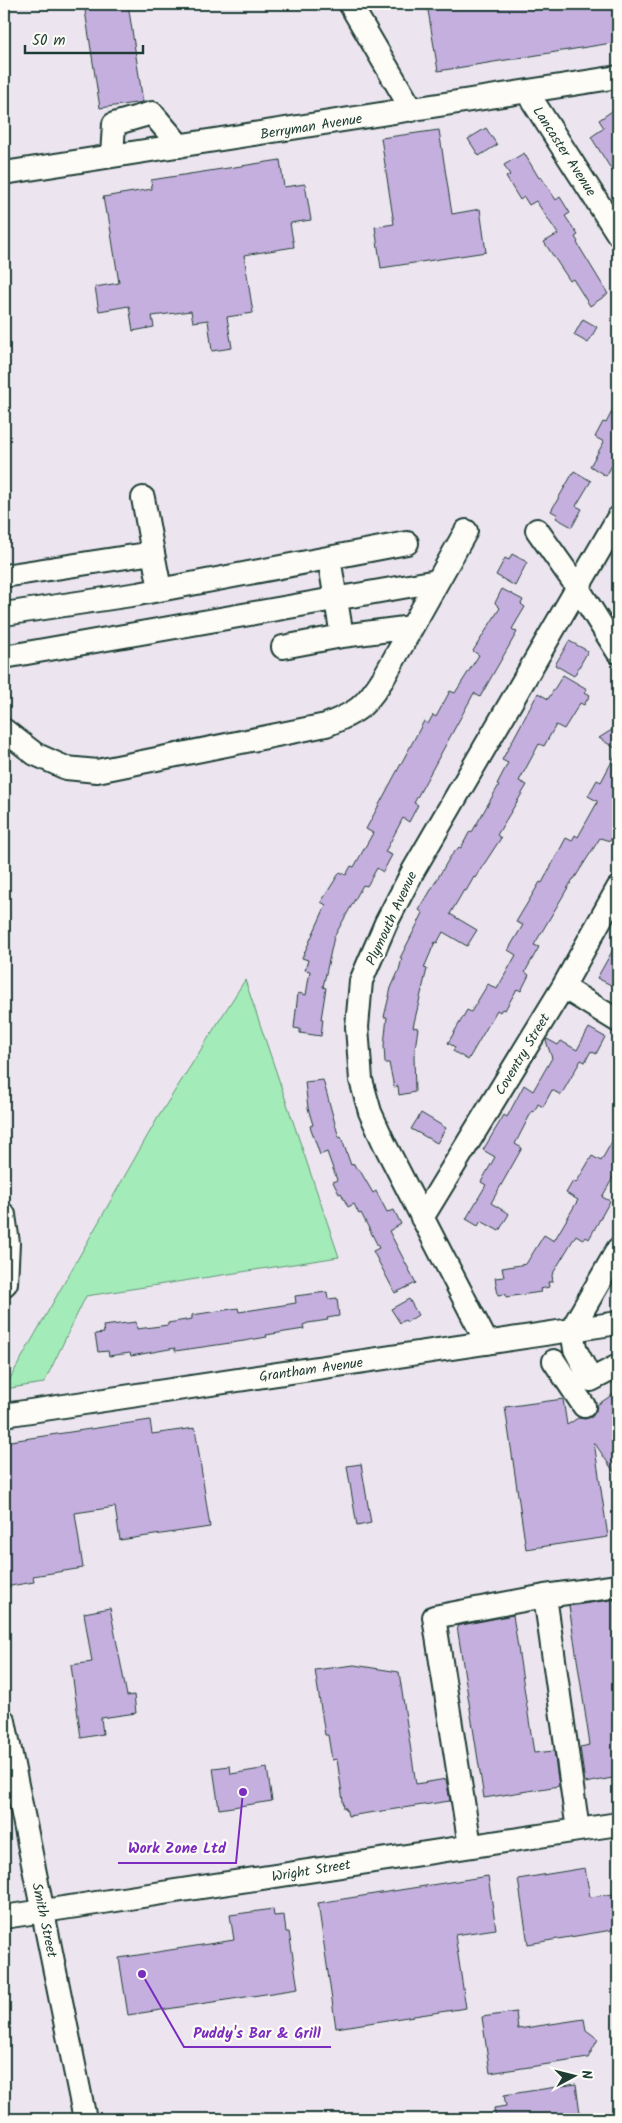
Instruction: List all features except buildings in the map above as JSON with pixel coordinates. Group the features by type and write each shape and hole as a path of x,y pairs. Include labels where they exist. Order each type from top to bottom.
{"street":[{"path":"350,4 412,110"},
{"name":"Berryman Avenue","path":"4,173 618,77"},
{"name":"Lancaster Avenue","path":"527,92 618,234"},
{"path":"112,156 114,124 152,113 180,146"},
{"path":"144,498 160,590"},
{"name":"Plymouth Avenue","path":"487,1342 422,1218 370,1112 361,1080 357,1027 361,981 386,923 413,871 618,518"},
{"path":"537,530 578,588 618,652"},
{"path":"4,730 34,754 66,768 97,771 326,725 355,713 370,700 466,531"},
{"path":"4,614 160,590 407,543"},
{"path":"4,576 153,553"},
{"path":"329,558 342,636"},
{"path":"4,657 438,580"},
{"path":"283,647 342,636 412,627"},
{"name":"Coventry Street","path":"422,1218 563,987 618,888"},
{"path":"563,987 618,1021"},
{"path":"4,1215 8,1243 6,1282 4,1285"},
{"path":"618,1249 572,1329 578,1354 590,1380 618,1366"},
{"name":"Grantham Avenue","path":"4,1415 618,1323"},
{"path":"544,1334 554,1361 584,1406"},
{"path":"554,1361 578,1354"},
{"path":"470,1846 434,1616 545,1596 618,1586"},
{"path":"545,1596 578,1830"},
{"name":"Smith Street","path":"4,1721 85,2119"},
{"name":"Wright Street","path":"4,1917 618,1824"}],"green space":[{"path":"245,980 339,1257 86,1296 44,1383 4,1389 157,1119"}],"place":[{"name":"Work Zone Ltd","path":"243,1792"},
{"name":"Puddy's Bar & Grill","path":"142,1974"}]}
